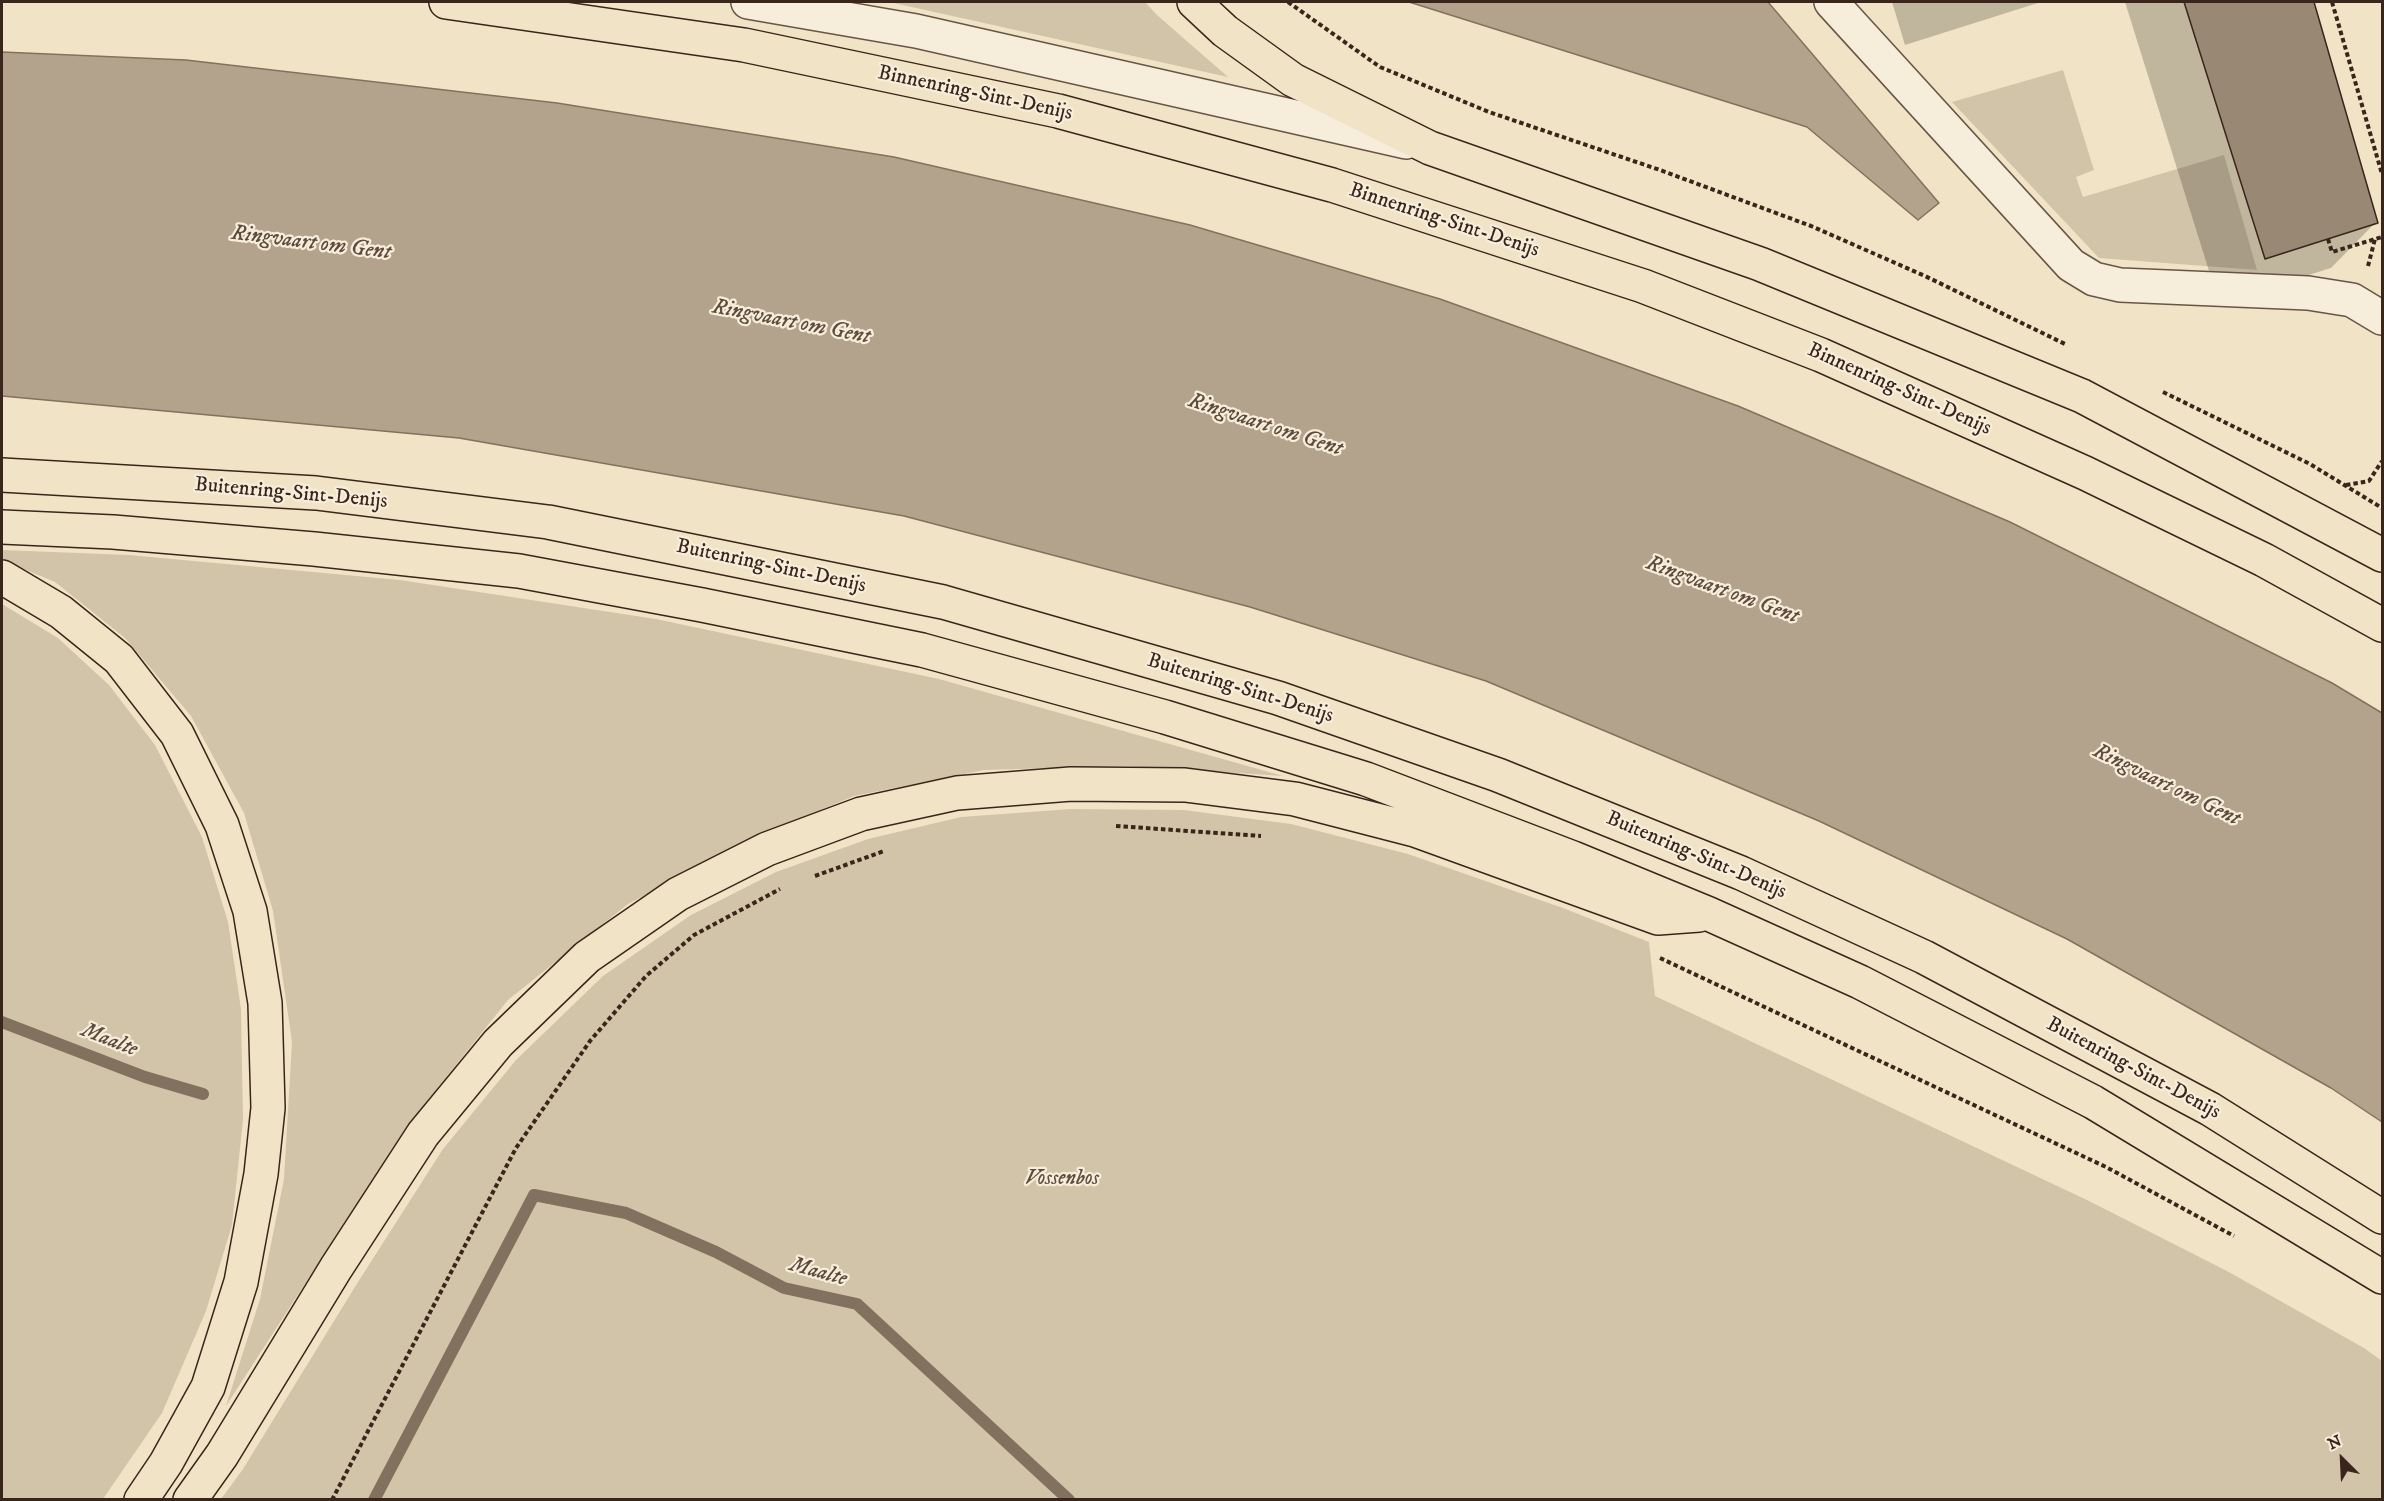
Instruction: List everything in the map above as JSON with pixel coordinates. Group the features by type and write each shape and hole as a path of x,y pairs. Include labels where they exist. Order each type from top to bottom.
{"highway":[{"name":"Binnenring-Sint-Denijs","path":"446,2 744,45 1058,111 1332,185 1643,286 1821,355 2095,478 2264,560 2382,625"},
{"path":"1194,2 1225,31 1293,80 1430,148 1760,264 2082,396 2382,555"},
{"name":"Buitenring-Sint-Denijs","path":"2,475 316,493 548,522 943,602 1278,698 1498,775 1741,873 1924,957 2210,1109 2382,1216"},
{"path":"2,527 137,534 315,549 519,571 702,605 922,651 1165,717 1366,779 1573,858 1709,914 1860,982 2092,1102 2382,1277"},
{"path":"2,577 62,612 119,659 177,734 222,825 250,910 265,1003 268,1108 261,1174 241,1282 208,1387 166,1463 141,1500"},
{"path":"190,1500 222,1455 336,1268 423,1134 498,1043 587,957 678,894 767,849 861,814 957,792 1071,784 1185,785 1295,799 1415,830 1658,918 1709,914"}],"lane":[{"path":"748,2 916,31 1430,148"},
{"path":"1831,2 2070,265 2094,279 2120,285 2308,293 2352,300 2382,318"}],"path":[{"path":"1288,2 1380,67 1489,112 1660,170 1811,226 1925,276 2075,349"},
{"path":"2332,2 2382,174"},
{"path":"2328,239 2332,252 2382,237"},
{"path":"2160,391 2310,464 2382,508"},
{"path":"2346,485 2369,481 2382,461"},
{"path":"1113,825 1268,837"},
{"path":"808,878 886,850"},
{"path":"332,1500 516,1148 590,1041 646,976 694,935 786,886"},
{"path":"1658,957 2106,1167 2239,1238"}],"green space":[{"path":"889,2 1145,2 1228,77"},
{"path":"2063,70 2094,170 2076,177 2083,197 2224,155 2257,270 2099,258 1952,102"},
{"path":"2,550 129,555 400,580 656,619 939,679 1283,776 1126,766 984,770 854,796 756,837 628,904 508,1000 407,1126 226,1406 260,1299 284,1179 292,1042 273,911 244,813 191,716 125,638 55,582 2,560"},
{"path":"2,604 58,638 109,685 155,745 202,837 228,922 241,1009 243,1120 232,1225 206,1311 162,1413 103,1499 2,1499"},
{"name":"Vossenbos","path":"1071,809 1184,810 1291,824 1408,854 1563,908 1649,942 1655,996 2089,1201 2227,1271 2364,1348 2382,1361 2382,1499 221,1499 243,1469 443,1149 516,1060 603,976 691,915 776,872 868,839 961,817"}],"water":[{"path":"1409,2 1768,2 1939,203 1918,220 1807,127"},
{"name":"Ringvaart om Gent","path":"2,52 186,60 557,103 894,157 1190,225 1440,299 1738,406 2010,522 2332,683 2382,713 2382,1122 2331,1088 2067,939 1819,821 1486,681 1250,607 904,516 459,438 2,396"}],"building":[{"path":"2184,2 2314,2 2378,223 2265,259"}],"waterway":[{"name":"Maalte","path":"2,1022 145,1077 203,1094"},
{"name":"Maalte","path":"374,1500 534,1195 626,1213 716,1252 784,1288 857,1304 1069,1500"}]}
